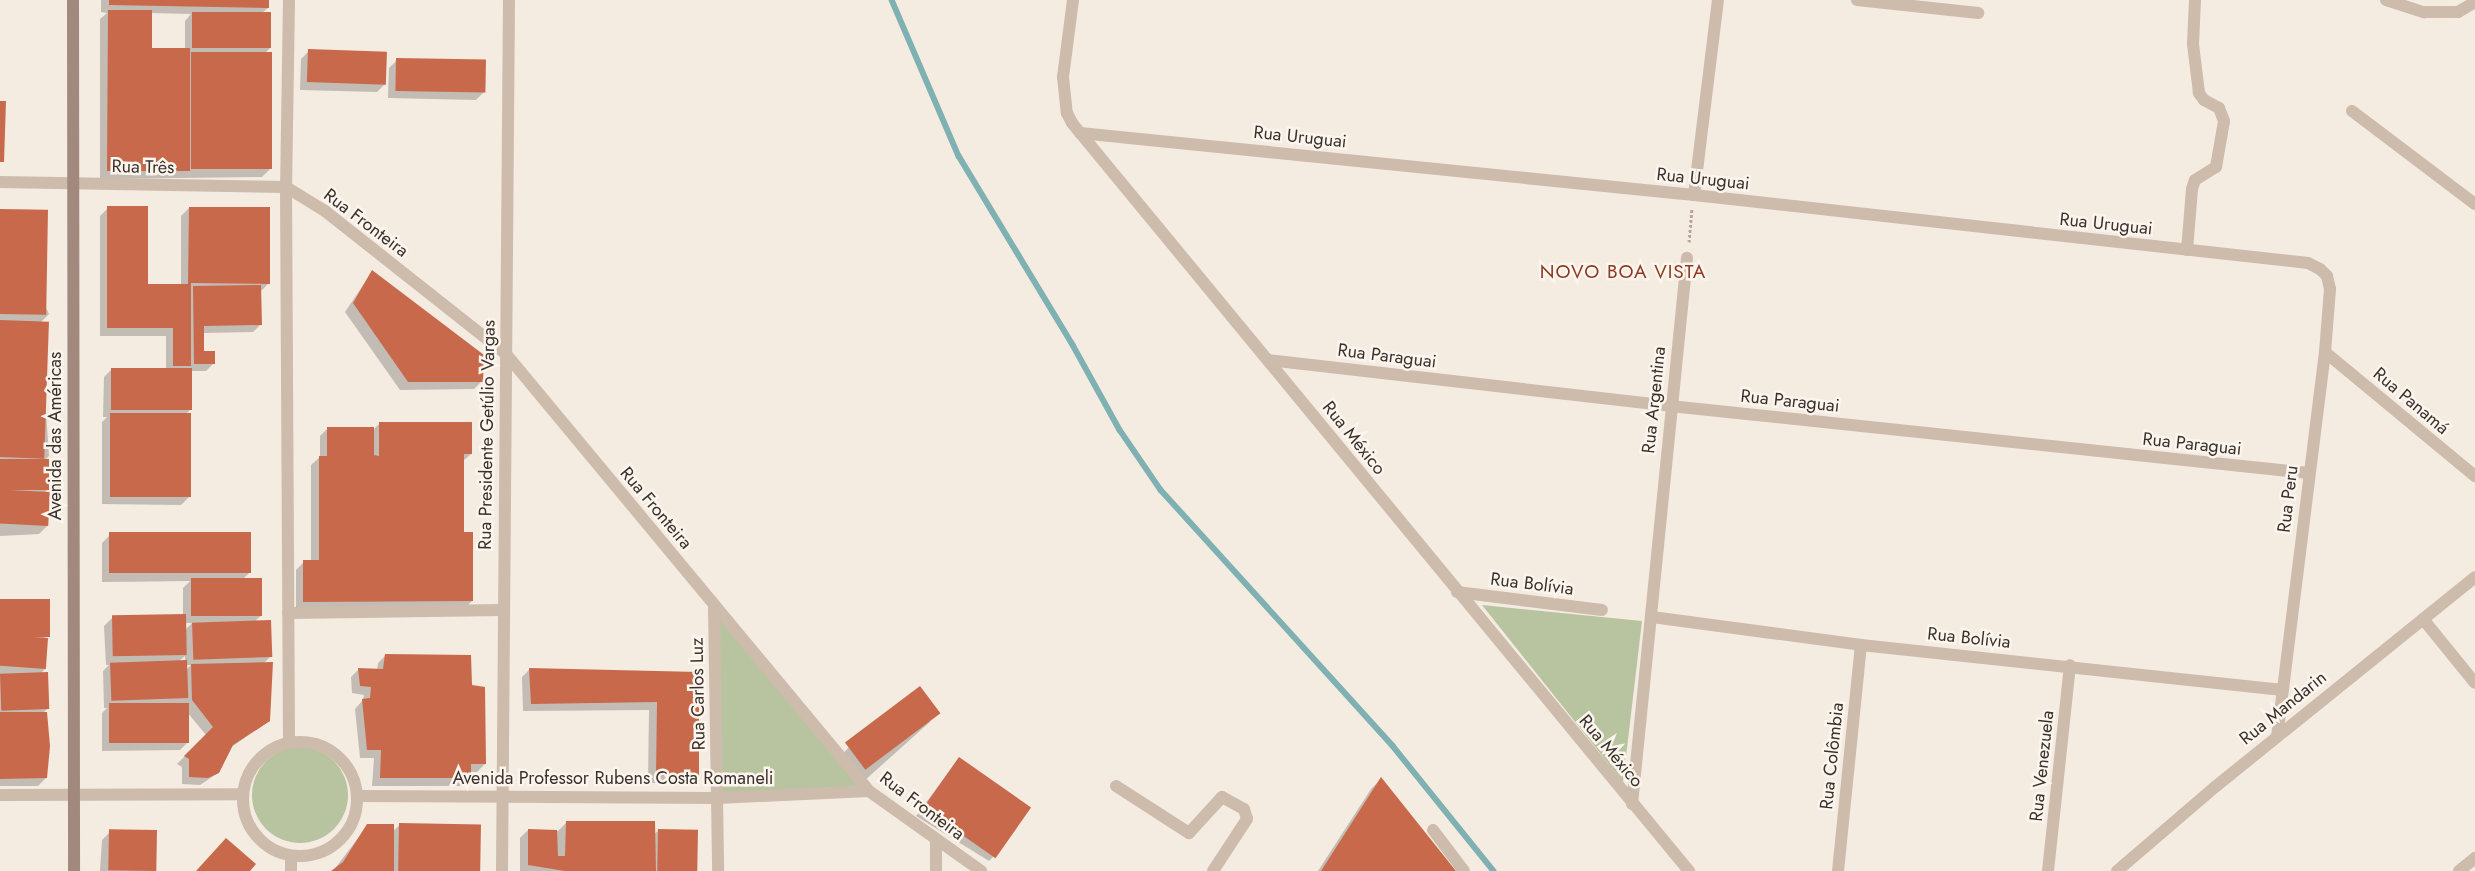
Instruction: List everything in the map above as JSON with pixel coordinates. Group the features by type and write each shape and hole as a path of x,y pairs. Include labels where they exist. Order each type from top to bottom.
{"main road":[{"name":"Avenida das Américas","path":"73,0 74,871"}],"street":[{"path":"289,0 286,187 290,741"},
{"name":"Rua Presidente Getúlio Vargas","path":"502,871 509,0"},
{"name":"Rua México","path":"1073,0 1064,95 1067,113 1080,133 1689,871"},
{"path":"1694,195 1718,0"},
{"path":"1857,0 1978,13"},
{"path":"2187,250 2192,190 2195,180 2216,167 2224,121 2219,108 2204,100 2199,93 2193,44 2195,0"},
{"path":"2386,0 2424,12 2458,12 2475,2"},
{"path":"2352,111 2475,204"},
{"name":"Rua Uruguai","path":"1080,133 1694,195 2308,263 2320,269"},
{"name":"Rua Três","path":"0,182 286,187"},
{"name":"Rua Fronteira","path":"286,187 325,211 506,354 870,791 981,871"},
{"name":"Rua Argentina","path":"1632,804 1652,617 1670,406 1687,258"},
{"name":"Rua Peru","path":"2277,736 2308,474 2325,352 2330,289 2327,276 2320,269"},
{"name":"Rua Panamá","path":"2325,352 2475,476"},
{"name":"Rua Paraguai","path":"1268,360 1670,406 2308,474"},
{"name":"Rua Mandarin","path":"2117,871 2277,736 2475,577"},
{"name":"Rua Bolívia","path":"1457,592 1602,610"},
{"name":"Rua Carlos Luz","path":"714,606 718,871"},
{"path":"288,613 503,610"},
{"name":"Rua Bolívia","path":"1652,617 1861,645 2070,665 2283,690"},
{"path":"2423,619 2475,684"},
{"name":"Rua Colômbia","path":"1838,871 1861,645"},
{"name":"Rua Venezuela","path":"2048,871 2070,665"},
{"path":"290,741 309,741 328,747 348,768 357,796 349,829 338,842 308,856 291,856 274,851 250,828 242,794 246,776 257,760 272,748 290,741"},
{"path":"1116,786 1189,834 1222,797 1244,809 1245,823 1213,871"},
{"name":"Avenida Professor Rubens Costa Romaneli","path":"357,796 502,795 718,798 870,791"},
{"path":"0,795 242,794"},
{"path":"1433,830 1464,871"},
{"path":"936,840 936,871"},
{"path":"291,856 291,871"},
{"path":"2459,871 2475,858"}],"path":[{"path":"1687,258 1694,195"}],"green space":[{"path":"1482,605 1642,621 1623,782"},
{"path":"714,606 869,791 717,798"},
{"path":"300,747 319,750 334,761 345,776 348,795 345,814 334,829 319,840 300,843 281,840 266,829 255,814 252,795 255,776 266,761 281,750"}],"building":[{"path":"109,0 269,0 269,8 109,5"},
{"path":"108,10 152,10 152,48 190,48 190,171 107,171"},
{"path":"192,12 271,12 271,48 192,48"},
{"path":"308,49 387,52 386,85 307,82"},
{"path":"191,52 272,52 272,169 191,169"},
{"path":"396,58 486,60 485,93 395,91"},
{"path":"0,101 6,101 4,162 0,162"},
{"path":"107,206 148,206 148,284 188,284 189,207 270,207 270,284 191,283 191,366 173,366 173,328 107,328"},
{"path":"0,209 48,210 46,315 0,314"},
{"path":"372,270 484,355 483,382 408,382 353,303"},
{"path":"261,285 262,325 204,326 204,351 215,351 215,364 194,364 193,286"},
{"path":"0,320 49,322 44,459 0,457"},
{"path":"111,368 192,368 192,410 111,410"},
{"path":"110,413 191,413 191,497 110,497"},
{"path":"379,422 472,422 472,454 464,454 464,532 473,532 473,601 303,602 303,560 319,560 319,456 327,456 327,427 374,427 374,455 379,456"},
{"path":"0,459 49,459 49,490 0,490"},
{"path":"0,489 50,492 48,526 0,523"},
{"path":"109,532 251,532 251,573 109,573"},
{"path":"191,578 262,578 262,616 191,616"},
{"path":"0,599 50,599 50,637 0,637"},
{"path":"186,614 187,655 113,656 112,615"},
{"path":"271,620 272,657 193,660 192,623"},
{"path":"0,635 48,638 46,669 0,666"},
{"path":"385,654 471,655 472,685 485,687 486,764 471,764 471,778 380,778 381,750 367,750 362,699 370,698 371,687 360,686 358,668 383,669"},
{"path":"187,660 188,698 111,701 110,663"},
{"path":"273,662 270,721 233,745 219,773 208,778 189,777 189,759 184,756 213,727 192,700 191,664"},
{"path":"529,668 699,672 699,775 656,776 657,702 531,704"},
{"path":"48,672 49,709 1,711 0,674"},
{"path":"920,686 940,713 865,770 845,743"},
{"path":"109,703 189,703 189,743 109,743"},
{"path":"0,712 47,712 50,746 47,778 0,779"},
{"path":"959,757 1031,807 996,858 923,808"},
{"path":"1381,777 1456,871 1321,871"},
{"path":"566,821 655,821 656,871 565,871 528,865 528,829 557,830 558,856 565,856"},
{"path":"399,823 481,824 480,871 398,871"},
{"path":"367,824 394,824 394,871 331,871 343,862"},
{"path":"109,829 157,830 156,871 108,870"},
{"path":"658,829 698,830 697,871 657,871"},
{"path":"226,838 256,864 250,871 196,871"}],"waterway":[{"path":"892,0 959,156 1073,345 1120,430 1161,490 1393,746 1494,871"}],"district":[{"name":"NOVO BOA VISTA","path":"1623,272"}]}
